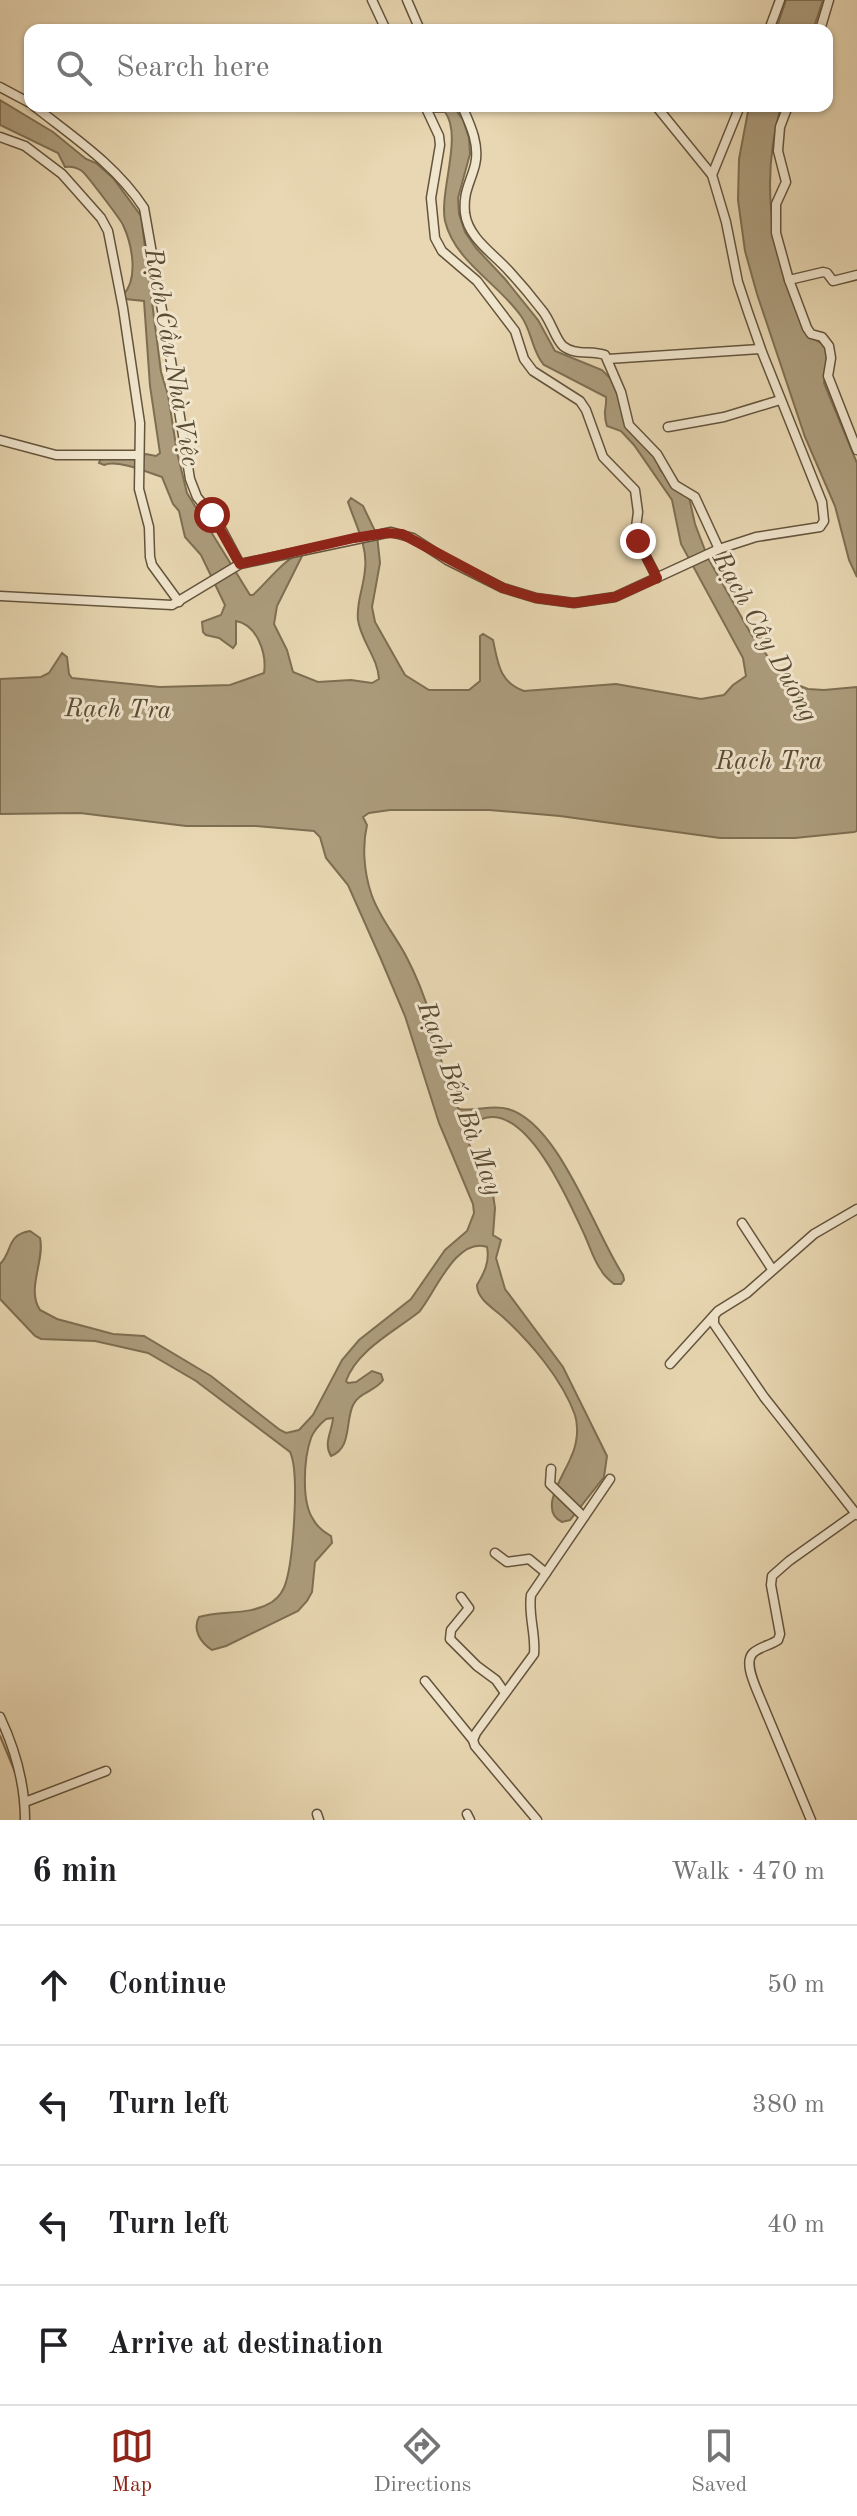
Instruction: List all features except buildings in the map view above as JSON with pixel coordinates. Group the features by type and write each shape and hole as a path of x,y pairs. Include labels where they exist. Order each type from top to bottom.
{"street":[{"path":"372,0 383,24"},
{"path":"407,0 417,24"},
{"path":"771,24 780,0"},
{"path":"822,24 829,0"},
{"path":"0,87 24,100"},
{"path":"42,112 89,148 130,187 144,208 190,479 197,497 217,521 239,565"},
{"path":"428,112 440,145 431,198 435,238 442,251 477,281 515,331 524,359 533,371 580,401 586,410 603,457 635,490 638,512 635,535 657,578"},
{"path":"464,112 477,148 474,167 465,189 468,225 550,319 562,345 575,352 601,353 608,359 629,425 657,454 675,485 695,497 717,550"},
{"path":"0,596 165,605 179,602 239,565 386,533 413,538 447,560 503,588 536,598 574,603 615,597 717,550 756,537 820,527 824,521 822,502 760,349 738,282 726,222 712,175 661,112"},
{"path":"712,175 738,112"},
{"path":"786,112 780,127 778,151 786,182 778,197 778,242 809,332 822,337 829,346 831,358 828,374 856,447"},
{"path":"0,137 25,146 62,174 101,218 108,231 140,423 140,497 149,527 152,565 179,602"},
{"path":"789,280 823,272 833,281 857,275"},
{"path":"608,359 760,349"},
{"path":"668,427 724,417 780,400"},
{"path":"0,440 56,455 140,456"},
{"path":"670,1364 718,1311 747,1293 814,1234 857,1209"},
{"path":"742,1223 772,1269"},
{"path":"714,1317 714,1324 740,1365 856,1515 772,1576 780,1634 778,1640 750,1657 752,1677 811,1820"},
{"path":"551,1469 550,1484 582,1515"},
{"path":"473,1740 534,1654 529,1609 531,1595 582,1515 610,1479"},
{"path":"495,1553 507,1562 529,1559 546,1573"},
{"path":"461,1597 469,1608 451,1630 450,1639 496,1680 505,1693"},
{"path":"425,1681 537,1820"},
{"path":"0,1717 11,1741 25,1802 25,1820"},
{"path":"25,1802 106,1771"}],"water":[{"path":"786,0 823,0 815,24 778,24"},
{"name":"Rạch Tra","path":"0,100 96,163 113,178 141,216 161,372 187,493 250,595 288,560 300,553 302,556 277,606 274,624 287,650 293,672 318,682 351,680 372,683 379,679 358,620 365,552 348,502 351,498 363,506 377,535 380,563 372,607 375,622 405,675 429,690 469,690 480,681 480,636 483,634 493,640 498,664 505,677 524,691 616,684 701,699 724,695 746,676 743,658 681,544 672,500 634,445 621,431 607,426 606,397 544,365 521,316 467,260 450,236 444,209 452,135 445,112 457,112 469,138 470,154 458,198 459,214 465,232 476,248 538,320 555,351 602,370 614,382 626,426 654,454 661,471 689,497 708,558 751,634 780,673 808,689 857,687 857,831 854,832 795,838 720,838 560,816 489,810 390,810 363,817 367,825 364,859 371,893 420,987 453,1102 459,1109 508,1109 526,1118 544,1135 574,1182 623,1275 621,1284 614,1284 604,1274 560,1184 522,1131 507,1121 492,1117 478,1121 468,1142 493,1194 493,1235 501,1240 496,1258 505,1289 563,1367 607,1456 604,1477 570,1520 562,1522 555,1516 552,1501 576,1442 575,1415 545,1362 480,1295 477,1285 487,1262 487,1247 476,1246 465,1250 447,1269 419,1312 368,1351 351,1370 348,1383 356,1382 372,1371 381,1374 383,1380 353,1405 345,1441 338,1452 331,1456 329,1451 333,1418 326,1419 312,1435 305,1468 307,1502 315,1522 331,1536 332,1543 315,1562 312,1592 307,1601 298,1611 212,1650 199,1636 199,1617 263,1606 283,1591 289,1571 294,1516 295,1478 290,1452 196,1381 148,1353 95,1341 41,1339 35,1336 0,1299 0,1264 13,1240 30,1231 40,1238 35,1293 40,1310 57,1319 113,1334 144,1336 211,1376 286,1433 299,1430 313,1415 342,1360 359,1340 411,1299 445,1250 467,1231 474,1213 473,1204 439,1123 405,1016 380,957 348,885 326,858 320,837 314,831 256,826 186,826 80,813 0,814 0,679 41,677 49,673 62,653 67,657 72,678 160,687 230,685 264,673 265,665 259,641 243,624 236,621 236,644 233,648 203,632 202,622 221,615 225,605 201,555 185,537 179,511 162,477 124,465 99,463 101,458 139,458 160,453 150,386 144,301 125,299 123,295 131,280 132,261 121,221 82,171 65,167 58,153 0,125"},
{"path":"748,112 780,112 771,157 774,233 804,330 824,345 827,355 824,383 857,463 857,577 849,560 835,506 805,437 757,294 745,251 738,200 739,159"}],"waterway":[{"path":"0,1736 15,1772"}],"route":[{"path":"212,515 240,564 391,532 413,538 447,560 503,588 536,598 574,603 615,597 657,578 638,541"}],"water label":[{"name":"Rạch Cầu Nhà Việc","path":"173,357"},
{"name":"Rạch Cây Dương","path":"766,636"},
{"name":"Rạch Bến Bà May","path":"461,1098"}]}
